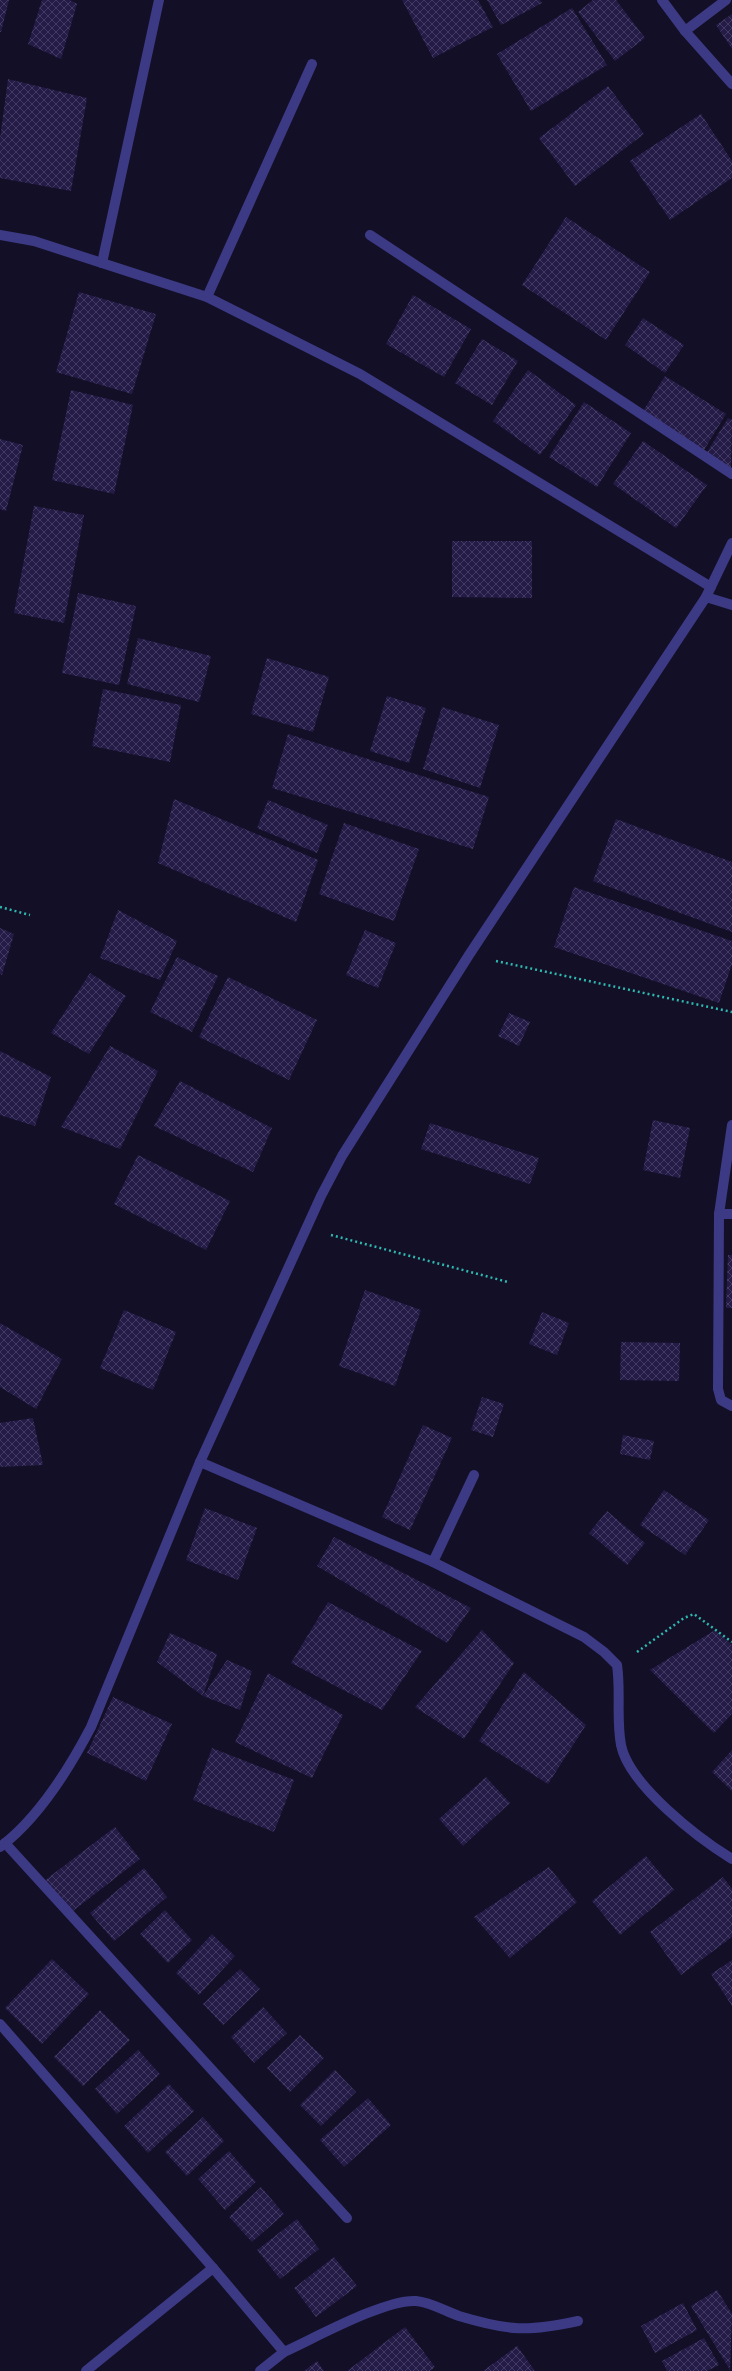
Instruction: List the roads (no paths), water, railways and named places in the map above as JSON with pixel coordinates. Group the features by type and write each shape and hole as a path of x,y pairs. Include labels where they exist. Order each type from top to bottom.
{"street":[{"path":"102,263 159,0"},
{"path":"662,0 685,31 732,84"},
{"path":"685,31 726,0"},
{"path":"207,297 312,64"},
{"path":"0,235 34,241 207,297 360,374 711,587"},
{"path":"370,235 732,474"},
{"path":"347,2218 3,1845 34,1813 50,1793 78,1753 91,1727 200,1462 306,1228 342,1156 469,955 706,597 732,542"},
{"path":"706,597 732,605"},
{"path":"732,1125 719,1214 718,1389 721,1400 732,1406"},
{"path":"719,1214 732,1214"},
{"path":"200,1462 433,1562 584,1637 604,1652 616,1666 617,1723 621,1747 627,1763 652,1794 713,1847 732,1859"},
{"path":"433,1562 474,1475"},
{"path":"0,2024 213,2268 284,2352"},
{"path":"86,2371 213,2268"},
{"path":"260,2371 284,2352 375,2311 399,2302 417,2301 478,2322 519,2330 539,2329 578,2321"}]}
